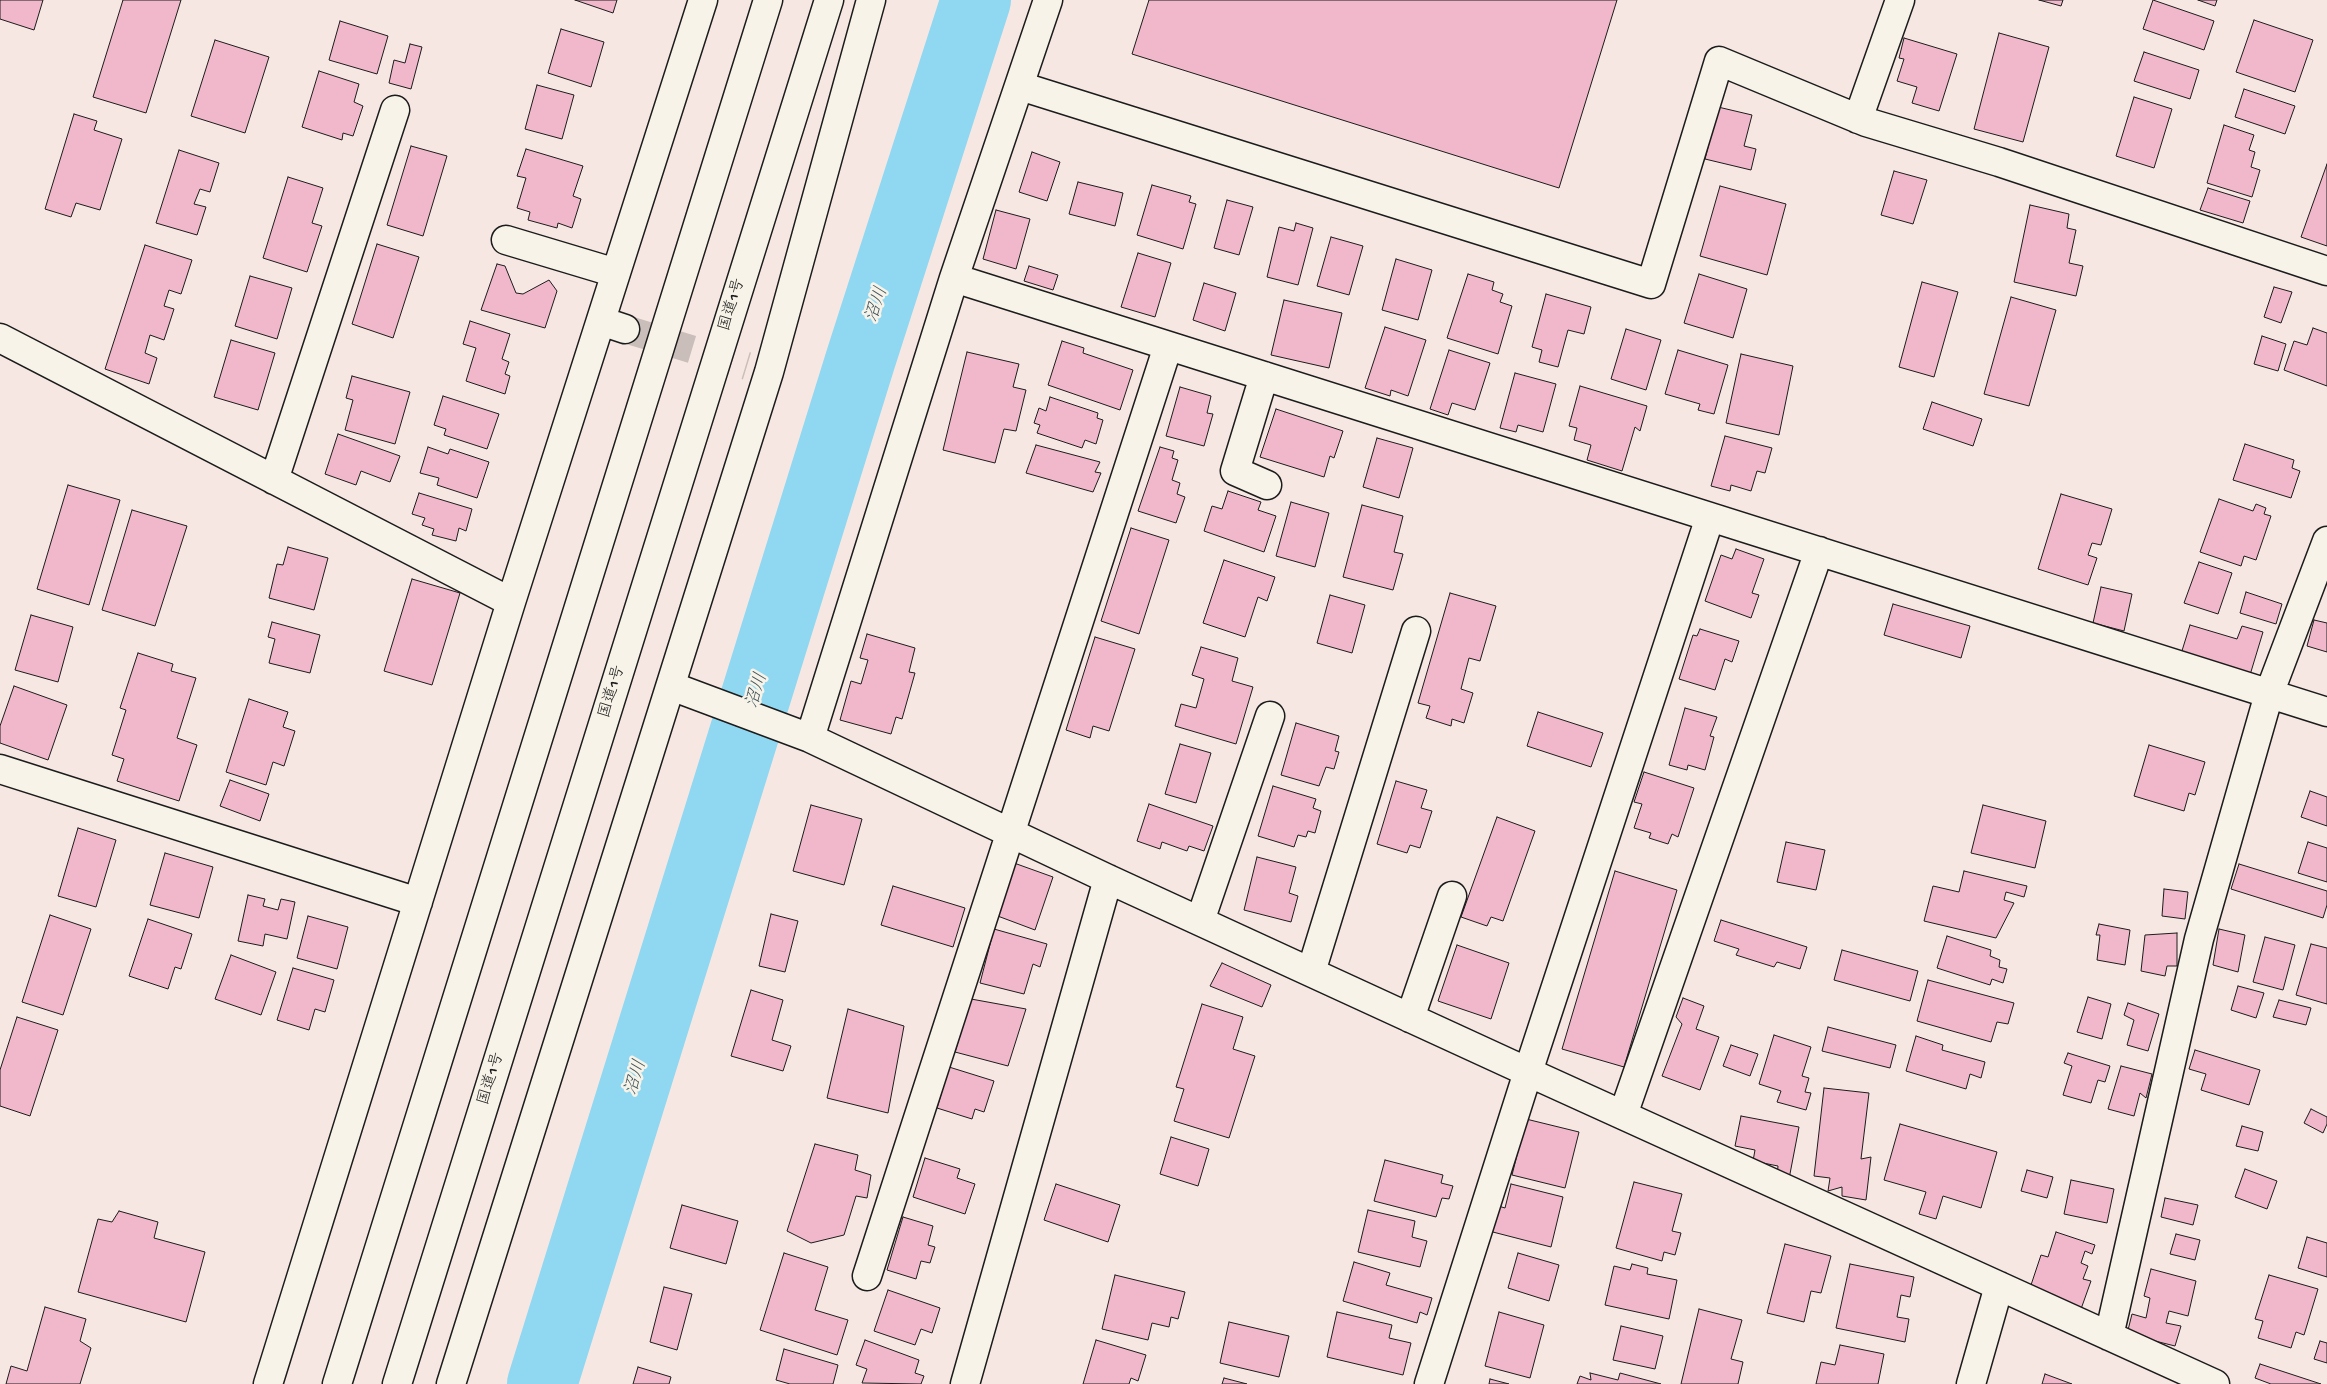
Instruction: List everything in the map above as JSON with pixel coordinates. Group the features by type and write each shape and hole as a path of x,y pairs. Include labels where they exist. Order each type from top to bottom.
{"main road":[{"path":"268,1384 511,602 613,325 616,274 703,0"},
{"path":"337,1384 768,0"},
{"name":"国道1号","path":"397,1384 829,0"},
{"path":"810,738 954,278 1048,0"},
{"path":"1858,119 1900,0"},
{"path":"450,1384 671,686 758,369 866,12"},
{"path":"1020,86 1651,284 1719,61 1858,119 2000,162 2327,271"},
{"path":"274,480 395,110"},
{"path":"506,240 616,274"},
{"path":"954,278 2327,712"},
{"path":"0,338 511,602"},
{"path":"867,1276 1168,346"},
{"path":"1264,376 1235,471 1267,486"},
{"path":"1429,1384 1528,1072 1710,517"},
{"path":"2109,1336 2199,938 2270,694 2327,541"},
{"path":"1623,1115 1819,551"},
{"path":"1311,972 1416,630"},
{"path":"671,686 810,738 1108,879 1410,1018 2215,1384"},
{"path":"1200,921 1270,716"},
{"path":"0,769 418,902"},
{"path":"965,1384 1108,879"},
{"path":"1410,1018 1452,896"},
{"path":"1971,1384 1999,1286"}],"building":[{"path":"0,0 43,0 34,30 0,19"},
{"path":"123,0 181,0 146,113 93,97"},
{"path":"575,0 617,0 613,13"},
{"path":"1149,0 1617,0 1559,188 1132,54"},
{"path":"2039,0 2063,0 2061,6"},
{"path":"2153,0 2214,21 2204,50 2143,29"},
{"path":"2198,0 2217,0 2215,6"},
{"path":"2254,20 2313,40 2295,92 2236,72"},
{"path":"340,21 388,36 377,74 329,60"},
{"path":"561,29 604,42 591,87 548,73"},
{"path":"1999,33 2049,47 2023,142 1974,129"},
{"path":"1904,38 1957,54 1939,111 1912,103 1917,87 1897,81 1904,59 1899,58"},
{"path":"215,40 269,57 245,133 191,116"},
{"path":"410,44 422,47 411,89 389,83 394,60 405,63"},
{"path":"2144,52 2199,70 2190,99 2134,81"},
{"path":"319,71 359,84 354,102 363,106 353,136 343,133 342,140 302,127"},
{"path":"537,85 574,95 562,139 525,129"},
{"path":"2244,89 2295,106 2285,134 2235,117"},
{"path":"2134,97 2172,109 2154,168 2116,156"},
{"path":"1718,107 1752,115 1744,146 1756,149 1751,170 1705,159"},
{"path":"74,114 97,121 94,130 122,139 100,210 76,203 71,217 45,209"},
{"path":"2224,125 2254,135 2249,150 2255,152 2251,167 2260,170 2252,197 2207,183"},
{"path":"411,146 447,156 423,236 387,225"},
{"path":"526,149 583,166 573,196 581,199 572,228 558,223 557,228 528,220 530,212 517,208 526,178 517,176"},
{"path":"179,150 219,163 210,192 200,189 194,204 206,207 197,235 156,223"},
{"path":"1032,152 1060,162 1047,201 1019,192"},
{"path":"2327,164 2327,246 2301,237"},
{"path":"1894,171 1927,180 1913,224 1881,215"},
{"path":"288,177 323,188 312,223 322,226 307,272 263,258"},
{"path":"1078,182 1123,193 1115,226 1069,214"},
{"path":"1152,185 1191,196 1189,202 1196,204 1183,249 1137,235"},
{"path":"1720,186 1786,204 1767,275 1700,256"},
{"path":"2208,188 2250,201 2243,223 2200,210"},
{"path":"1227,200 1253,207 1239,255 1214,248"},
{"path":"2030,205 2069,214 2067,228 2076,230 2069,263 2083,266 2076,296 2014,282"},
{"path":"996,210 1030,219 1016,269 983,259"},
{"path":"1296,223 1313,228 1298,285 1267,277 1279,227 1294,231"},
{"path":"1331,237 1363,246 1349,295 1317,286"},
{"path":"377,244 419,257 393,338 352,324"},
{"path":"145,245 192,260 181,294 169,290 164,306 174,309 164,340 150,335 145,353 157,358 149,384 105,369"},
{"path":"1138,253 1171,263 1155,317 1121,307"},
{"path":"1396,259 1432,270 1418,320 1382,310"},
{"path":"497,264 505,266 516,293 523,294 549,280 557,291 545,328 481,310"},
{"path":"1029,266 1058,275 1053,290 1024,281"},
{"path":"1468,274 1494,282 1492,290 1503,294 1500,302 1512,306 1498,354 1447,338"},
{"path":"1699,274 1747,289 1733,338 1684,323"},
{"path":"250,276 292,288 277,339 235,326"},
{"path":"1922,282 1958,292 1934,377 1899,367"},
{"path":"1204,283 1236,293 1225,331 1193,320"},
{"path":"2274,287 2292,292 2281,323 2264,317"},
{"path":"1546,294 1591,307 1584,334 1568,330 1558,367 1539,362 1542,350 1532,347"},
{"path":"2011,297 2056,310 2029,406 1984,394"},
{"path":"1284,300 1342,313 1329,368 1271,355"},
{"path":"470,321 510,334 502,359 509,362 505,374 510,376 505,394 466,381 476,348 463,344"},
{"path":"1385,327 1426,340 1408,396 1391,390 1390,396 1365,388"},
{"path":"2313,328 2327,333 2327,386 2284,370 2294,341 2307,345"},
{"path":"1626,329 1661,340 1646,390 1611,379"},
{"path":"2262,336 2286,344 2278,371 2254,364"},
{"path":"231,340 275,353 258,410 214,397"},
{"path":"1062,341 1084,348 1083,353 1133,370 1120,410 1048,385"},
{"path":"1449,350 1490,363 1475,410 1452,403 1448,415 1430,409"},
{"path":"1678,350 1728,365 1714,414 1698,410 1700,404 1665,394"},
{"path":"967,352 1019,364 1013,387 1026,390 1016,431 1004,429 995,463 943,450"},
{"path":"1741,354 1793,366 1779,435 1726,423"},
{"path":"1515,373 1556,384 1543,432 1518,425 1516,432 1500,428"},
{"path":"352,376 410,392 395,444 345,430 353,400 346,398"},
{"path":"1580,386 1647,406 1640,431 1635,427 1622,471 1587,460 1591,445 1574,440 1577,428 1569,426"},
{"path":"1180,387 1211,396 1207,413 1213,414 1204,446 1166,436"},
{"path":"443,396 499,414 487,449 444,435 446,429 434,425"},
{"path":"1050,397 1098,413 1097,418 1103,420 1096,444 1085,440 1082,448 1037,433 1040,425 1034,423 1039,408 1046,411"},
{"path":"1932,402 1982,419 1973,446 1923,429"},
{"path":"1276,409 1343,431 1334,458 1330,456 1324,477 1260,457"},
{"path":"338,434 400,456 390,482 361,471 356,485 325,474"},
{"path":"1725,436 1772,448 1765,473 1757,471 1751,491 1731,485 1730,491 1711,486"},
{"path":"1377,438 1413,448 1399,498 1363,487"},
{"path":"2245,444 2294,460 2292,468 2300,471 2291,498 2233,480"},
{"path":"1036,445 1100,462 1095,472 1101,473 1093,492 1026,473"},
{"path":"428,447 448,454 450,449 489,462 477,498 437,485 439,478 420,473"},
{"path":"1160,447 1174,451 1172,458 1178,460 1172,480 1180,483 1177,494 1185,497 1176,523 1138,511"},
{"path":"68,485 120,500 89,605 37,589"},
{"path":"1228,491 1261,502 1258,510 1276,516 1264,552 1204,531 1212,506 1222,509"},
{"path":"419,493 472,509 466,531 459,528 456,541 432,535 434,529 422,525 425,518 412,514"},
{"path":"2061,494 2112,509 2101,545 2092,543 2088,555 2097,558 2088,585 2038,569"},
{"path":"2219,499 2253,511 2256,504 2266,508 2264,514 2271,516 2256,560 2244,556 2241,566 2200,552"},
{"path":"1291,502 1329,513 1315,567 1276,556"},
{"path":"1362,505 1403,516 1394,552 1403,554 1393,590 1343,577"},
{"path":"132,510 187,526 155,626 102,610"},
{"path":"1131,528 1169,540 1139,634 1101,621"},
{"path":"288,547 328,558 314,610 269,598 277,564 283,565"},
{"path":"1736,549 1764,559 1752,593 1759,595 1751,618 1705,601 1721,555 1732,559"},
{"path":"1224,560 1275,577 1267,601 1258,597 1245,637 1203,623"},
{"path":"2199,562 2232,573 2218,614 2184,603"},
{"path":"412,579 460,593 432,685 384,671"},
{"path":"2101,587 2132,594 2124,631 2093,623"},
{"path":"2246,592 2282,604 2276,624 2240,613"},
{"path":"1450,593 1496,606 1480,661 1469,658 1461,689 1473,693 1464,723 1452,719 1451,726 1426,718 1430,706 1418,703"},
{"path":"1330,595 1365,605 1352,653 1317,643"},
{"path":"1893,604 1970,626 1961,658 1884,635"},
{"path":"31,615 73,627 58,682 15,670"},
{"path":"2314,620 2327,623 2327,652 2307,646"},
{"path":"272,622 320,635 310,673 269,663 275,639 268,637"},
{"path":"2190,625 2237,639 2242,626 2263,632 2250,675 2181,654"},
{"path":"1700,629 1739,641 1732,662 1725,659 1715,690 1679,679 1693,635 1697,636"},
{"path":"867,634 915,648 909,672 915,673 902,719 896,717 891,734 840,720 851,681 861,684 868,660 860,658"},
{"path":"1095,637 1135,649 1109,731 1093,726 1090,738 1066,730"},
{"path":"1201,647 1238,658 1232,681 1253,687 1236,744 1175,726 1181,704 1196,708 1204,679 1192,675"},
{"path":"138,653 173,664 171,671 196,678 177,738 197,745 179,801 117,781 124,759 112,755 126,710 120,708"},
{"path":"14,686 67,705 48,760 0,743 0,726"},
{"path":"249,699 288,712 283,727 295,731 284,766 273,762 266,785 226,772"},
{"path":"1685,708 1717,717 1710,736 1714,737 1705,770 1688,765 1687,770 1669,765"},
{"path":"1538,712 1603,733 1591,767 1527,746"},
{"path":"1296,723 1339,736 1335,751 1339,752 1334,769 1326,767 1319,786 1281,775"},
{"path":"1180,744 1211,753 1196,803 1165,794"},
{"path":"2149,745 2205,762 2195,795 2189,793 2184,811 2134,796"},
{"path":"1644,772 1694,788 1678,837 1672,834 1668,844 1649,838 1651,833 1634,828 1642,804 1634,802"},
{"path":"230,780 269,794 260,821 220,806"},
{"path":"1396,781 1427,790 1421,808 1432,811 1420,848 1410,845 1407,853 1377,844"},
{"path":"1273,786 1316,799 1313,808 1321,811 1315,833 1308,831 1306,837 1298,835 1294,847 1258,836"},
{"path":"2310,791 2327,797 2327,826 2301,817"},
{"path":"1149,804 1213,826 1204,851 1189,846 1187,851 1162,842 1160,849 1137,841"},
{"path":"811,805 862,819 844,885 793,871"},
{"path":"1983,805 2046,821 2035,868 1971,853"},
{"path":"1497,817 1535,831 1503,921 1491,917 1487,926 1461,917"},
{"path":"78,828 116,840 96,907 58,896"},
{"path":"1786,842 1825,850 1816,890 1777,882"},
{"path":"2308,842 2327,848 2327,882 2298,873"},
{"path":"165,853 213,867 199,918 150,905"},
{"path":"1257,857 1296,867 1289,893 1298,896 1291,922 1244,910"},
{"path":"1014,863 1053,877 1035,930 995,915"},
{"path":"2239,864 2327,891 2327,905 2323,918 2231,889"},
{"path":"1615,871 1677,890 1624,1067 1562,1049"},
{"path":"1964,871 2027,886 2024,897 2006,892 2004,900 2014,903 1996,938 1924,921 1933,886 1959,892"},
{"path":"893,886 965,908 953,947 881,925"},
{"path":"2164,889 2188,892 2185,919 2162,916"},
{"path":"248,895 265,899 263,906 278,910 281,899 295,902 287,939 265,934 263,946 238,941"},
{"path":"771,914 798,921 785,972 759,966"},
{"path":"50,915 91,929 63,1015 22,1002"},
{"path":"308,916 348,927 337,969 297,958"},
{"path":"148,919 192,934 181,969 175,967 168,989 129,976"},
{"path":"1721,920 1807,947 1800,969 1777,962 1774,967 1736,955 1739,949 1714,941"},
{"path":"2099,924 2130,930 2125,965 2097,960 2100,935 2096,935"},
{"path":"994,929 1047,944 1040,967 1033,964 1024,994 980,983"},
{"path":"2219,929 2245,935 2238,972 2213,965"},
{"path":"2177,933 2177,966 2167,966 2165,976 2141,971 2145,935"},
{"path":"1947,936 1991,950 1990,956 2000,960 1999,967 2007,969 2003,983 1992,979 1990,985 1937,968"},
{"path":"2265,937 2295,945 2283,990 2253,982"},
{"path":"2311,944 2327,948 2327,1004 2296,995"},
{"path":"1457,945 1509,963 1491,1019 1438,1001"},
{"path":"1842,950 1918,971 1910,1001 1834,980"},
{"path":"231,955 276,972 261,1015 215,999"},
{"path":"1222,963 1271,985 1262,1007 1210,986"},
{"path":"293,968 334,980 325,1012 315,1009 309,1030 277,1020"},
{"path":"1928,980 2014,1003 2008,1024 1997,1022 1991,1042 1917,1021"},
{"path":"2238,986 2264,993 2256,1018 2231,1010"},
{"path":"751,990 783,1000 772,1040 791,1046 783,1071 731,1056"},
{"path":"2088,997 2111,1004 2102,1039 2077,1032"},
{"path":"1683,998 1704,1006 1696,1029 1719,1037 1700,1090 1662,1076 1682,1024 1676,1017"},
{"path":"971,999 1026,1009 1008,1066 955,1052"},
{"path":"2279,1000 2311,1008 2306,1025 2273,1017"},
{"path":"2128,1003 2159,1014 2148,1051 2127,1045 2134,1020 2124,1015"},
{"path":"1202,1004 1243,1017 1233,1049 1255,1056 1229,1138 1174,1121 1184,1089 1176,1087"},
{"path":"848,1009 904,1026 888,1113 827,1098"},
{"path":"17,1017 58,1030 30,1116 0,1106 0,1070"},
{"path":"1828,1027 1896,1045 1890,1068 1822,1051"},
{"path":"1774,1035 1811,1047 1802,1076 1809,1078 1805,1092 1811,1093 1806,1110 1777,1102 1781,1091 1759,1084"},
{"path":"1916,1036 1943,1045 1942,1050 1985,1062 1981,1078 1970,1074 1966,1089 1906,1071"},
{"path":"1731,1045 1758,1054 1750,1076 1723,1066"},
{"path":"2195,1050 2260,1070 2249,1105 2201,1090 2206,1074 2189,1069"},
{"path":"2068,1053 2110,1066 2105,1082 2098,1080 2091,1103 2063,1095 2072,1066 2064,1063"},
{"path":"2121,1066 2152,1074 2146,1098 2140,1093 2134,1116 2108,1109"},
{"path":"949,1067 994,1081 984,1112 975,1109 972,1119 937,1108"},
{"path":"1824,1088 1869,1093 1861,1159 1871,1157 1866,1200 1842,1196 1842,1187 1828,1191 1830,1178 1814,1176"},
{"path":"2311,1109 2327,1117 2327,1124 2323,1133 2304,1123"},
{"path":"1741,1116 1799,1127 1789,1179 1777,1177 1778,1166 1753,1161 1755,1150 1735,1146"},
{"path":"1526,1119 1579,1132 1565,1188 1512,1175"},
{"path":"1900,1124 1997,1152 1981,1208 1943,1196 1936,1219 1919,1214 1926,1192 1884,1180"},
{"path":"2242,1126 2263,1132 2258,1151 2236,1146"},
{"path":"1171,1137 1209,1149 1198,1186 1160,1174"},
{"path":"815,1144 858,1155 855,1170 871,1175 867,1198 856,1196 844,1235 811,1243 787,1231"},
{"path":"925,1158 960,1169 957,1178 975,1184 965,1214 913,1197"},
{"path":"1385,1160 1443,1175 1441,1183 1453,1186 1449,1199 1442,1198 1436,1217 1374,1201"},
{"path":"2245,1169 2277,1181 2267,1209 2235,1197"},
{"path":"2027,1170 2053,1177 2047,1198 2021,1191"},
{"path":"2071,1180 2114,1189 2107,1223 2064,1214"},
{"path":"1634,1182 1682,1194 1672,1231 1681,1233 1675,1255 1664,1252 1662,1261 1616,1248"},
{"path":"1056,1184 1120,1205 1108,1242 1044,1220"},
{"path":"1511,1184 1563,1197 1551,1247 1489,1231 1495,1205 1505,1208"},
{"path":"2165,1198 2198,1205 2193,1225 2161,1217"},
{"path":"682,1205 738,1221 726,1264 670,1248"},
{"path":"1368,1210 1415,1221 1412,1237 1427,1241 1420,1267 1358,1252"},
{"path":"119,1211 158,1222 154,1238 205,1252 186,1322 78,1292 98,1219 112,1222"},
{"path":"903,1217 933,1226 928,1245 935,1247 930,1263 921,1261 916,1279 887,1270"},
{"path":"2056,1232 2095,1245 2092,1254 2085,1251 2081,1263 2088,1266 2083,1279 2091,1281 2081,1309 2029,1291 2041,1255 2048,1257"},
{"path":"2176,1234 2200,1240 2195,1260 2170,1254"},
{"path":"2307,1237 2327,1243 2327,1277 2298,1268"},
{"path":"1785,1244 1831,1256 1821,1293 1811,1291 1804,1322 1767,1313"},
{"path":"784,1253 828,1267 815,1310 848,1320 837,1355 760,1330"},
{"path":"1518,1253 1559,1265 1549,1301 1508,1288"},
{"path":"1354,1262 1390,1273 1386,1285 1432,1298 1427,1315 1420,1312 1417,1323 1343,1301"},
{"path":"1632,1264 1648,1268 1647,1274 1677,1280 1669,1319 1605,1305 1614,1266 1630,1270"},
{"path":"1850,1264 1914,1277 1910,1297 1901,1295 1897,1317 1909,1319 1905,1342 1836,1328"},
{"path":"2151,1269 2196,1281 2188,1316 2169,1311 2166,1323 2181,1326 2175,1346 2127,1334 2132,1314 2146,1318 2150,1298 2144,1296"},
{"path":"1115,1275 1185,1292 1178,1319 1171,1317 1169,1327 1152,1323 1148,1340 1102,1329"},
{"path":"2269,1275 2318,1289 2304,1335 2296,1332 2291,1348 2258,1338 2263,1321 2255,1319"},
{"path":"664,1287 692,1294 677,1350 650,1342"},
{"path":"888,1290 940,1308 932,1333 921,1329 915,1345 874,1331"},
{"path":"45,1307 86,1319 80,1341 91,1348 80,1384 6,1384 11,1366 27,1371"},
{"path":"1699,1309 1742,1320 1731,1359 1743,1362 1738,1384 1681,1384"},
{"path":"1337,1312 1392,1325 1389,1338 1411,1343 1403,1375 1327,1357"},
{"path":"1499,1312 1544,1325 1530,1378 1485,1366"},
{"path":"1229,1322 1289,1336 1279,1377 1220,1363"},
{"path":"1621,1326 1663,1336 1655,1369 1613,1360"},
{"path":"865,1340 919,1360 915,1373 924,1376 921,1384 862,1383 867,1369 856,1365"},
{"path":"1096,1340 1146,1355 1138,1381 1131,1378 1129,1384 1083,1384"},
{"path":"2320,1341 2327,1343 2327,1363 2314,1359"},
{"path":"1840,1345 1884,1354 1878,1384 1816,1384 1821,1362 1835,1365"},
{"path":"784,1349 838,1365 833,1384 790,1384 776,1380"},
{"path":"2260,1364 2321,1384 2271,1384 2255,1378"},
{"path":"638,1367 671,1377 669,1384 633,1384"},
{"path":"1590,1373 1618,1380 1620,1373 1661,1384 1577,1384 1580,1376 1591,1380"},
{"path":"2045,1374 2072,1384 2042,1384"},
{"path":"1224,1378 1247,1384 1222,1384"},
{"path":"1490,1379 1509,1384 1489,1384"}],"waterway":[{"name":"沼川","path":"542,1384 861,358 976,0"}],"tunnel":[{"path":"625,329 747,366"}]}
